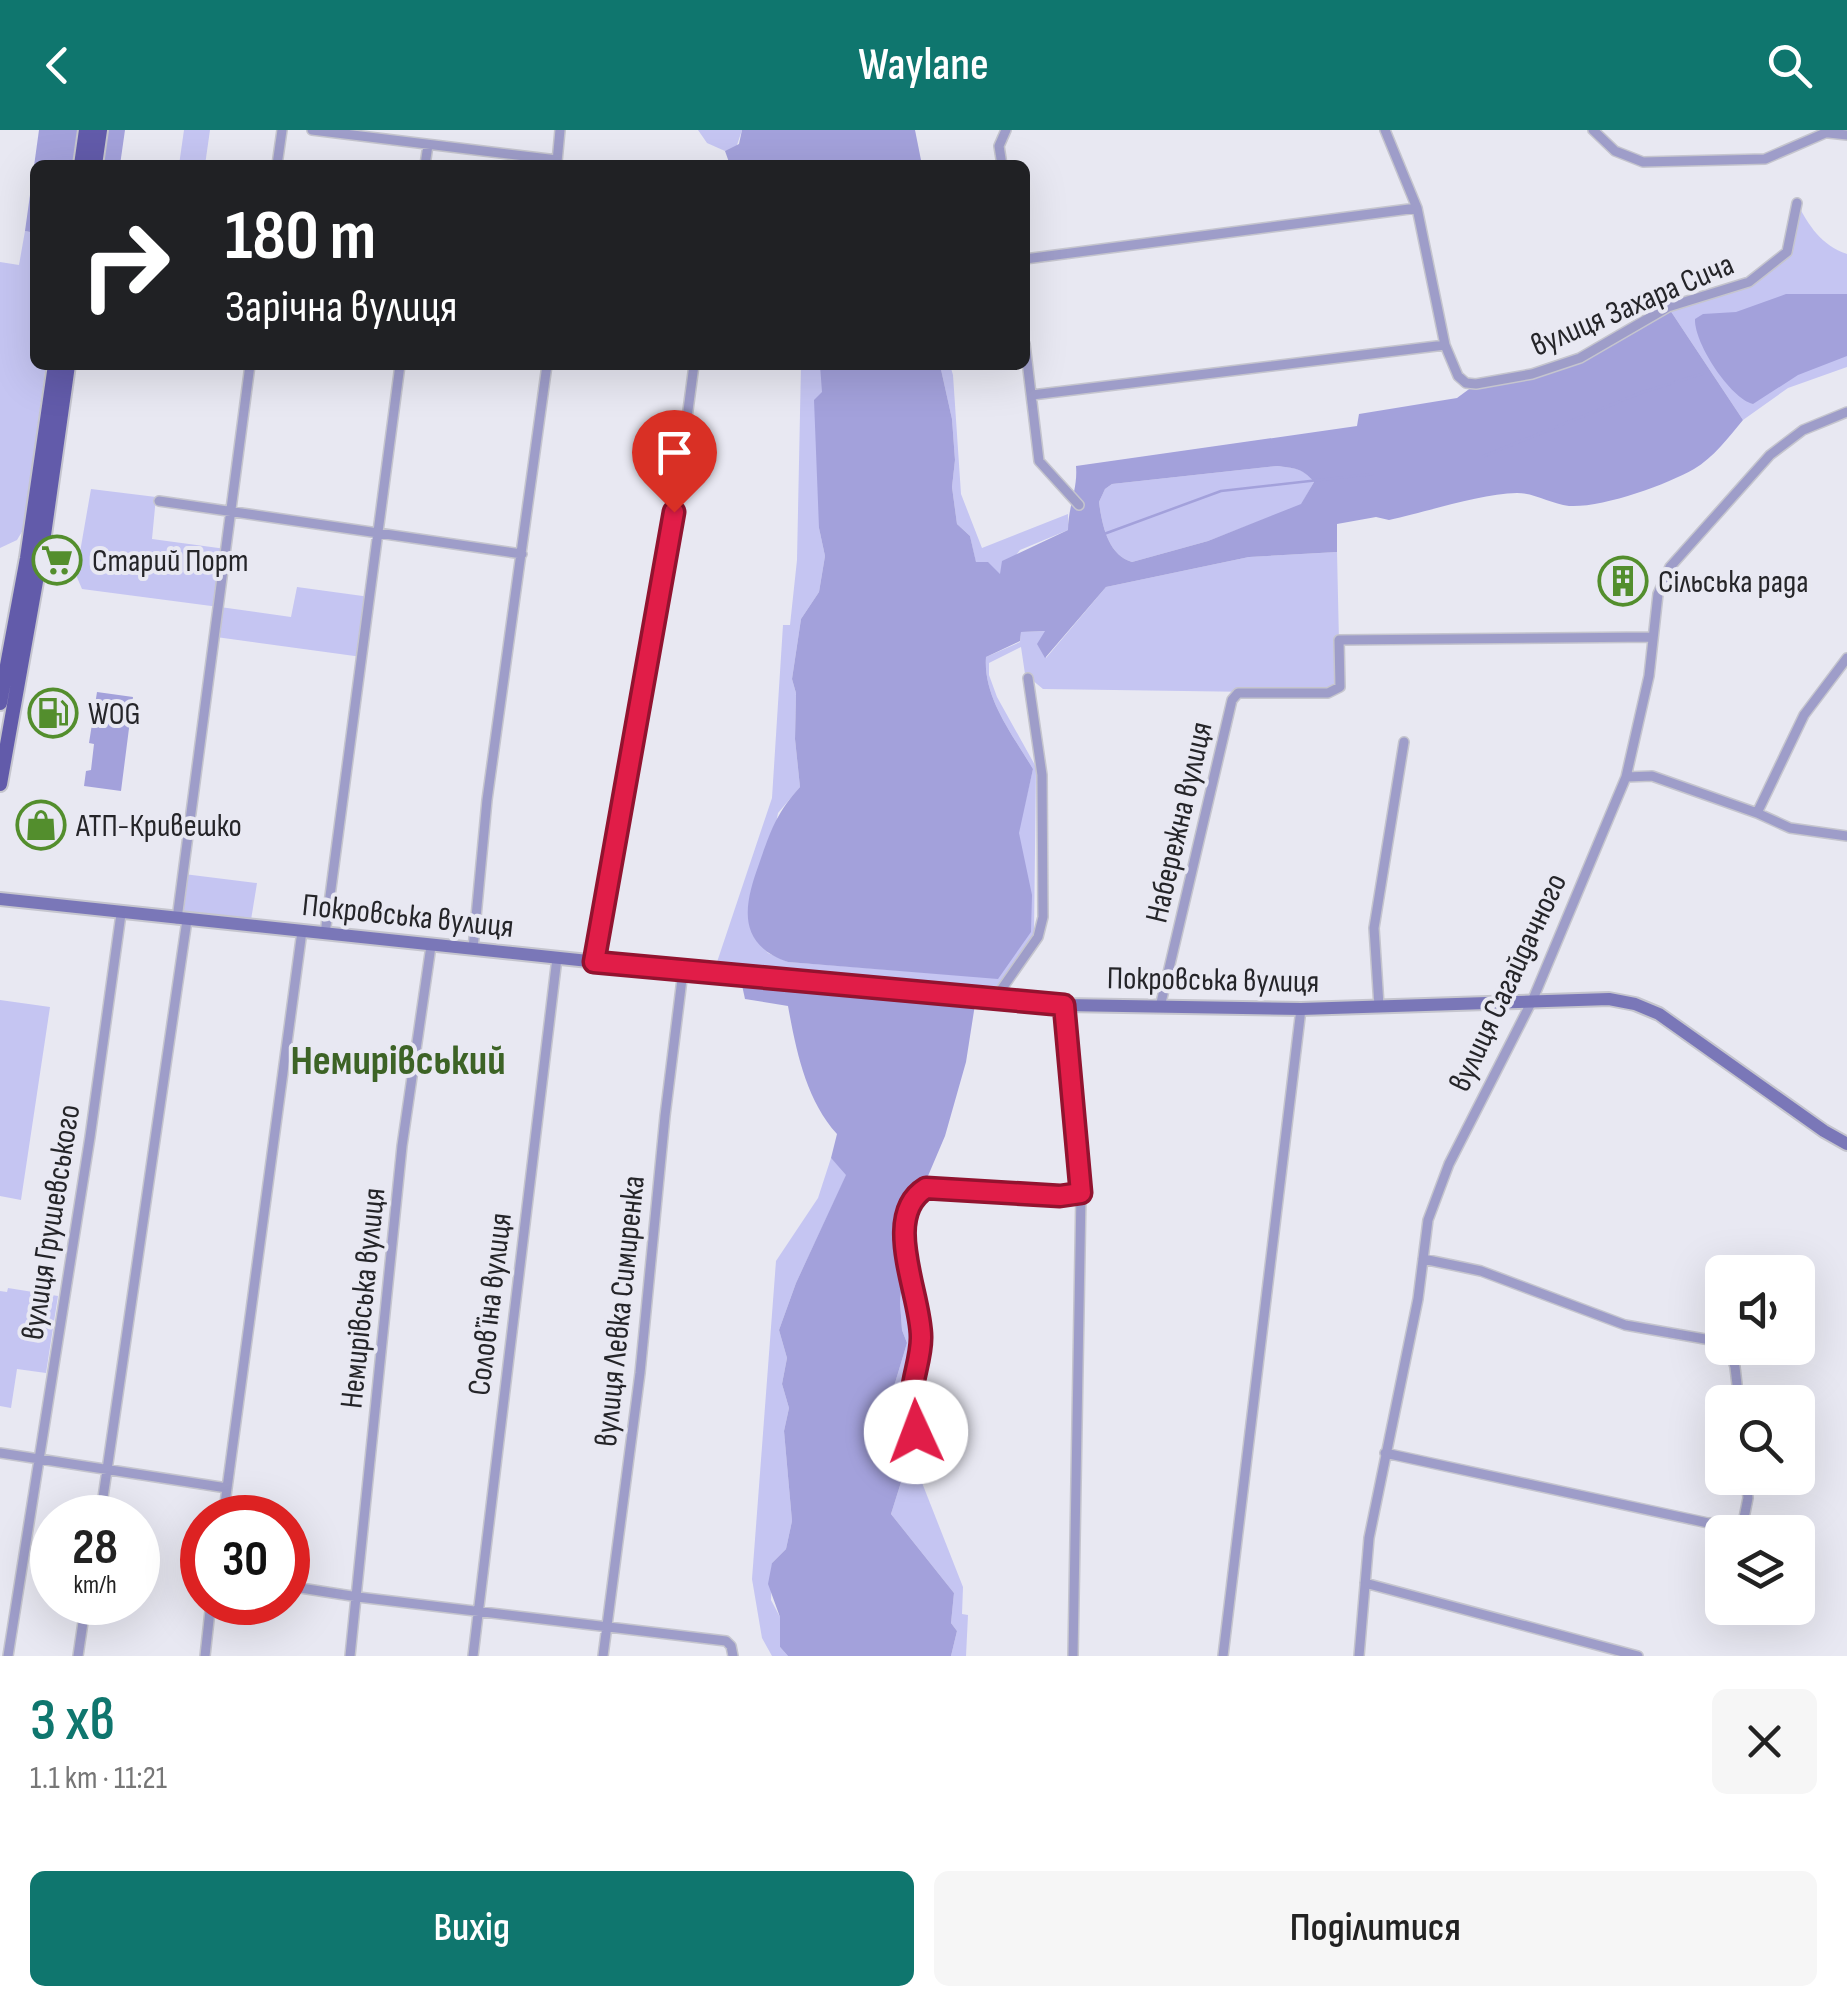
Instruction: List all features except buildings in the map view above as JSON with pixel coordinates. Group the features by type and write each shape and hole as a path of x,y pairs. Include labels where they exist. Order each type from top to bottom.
{"main road":[{"path":"82,160 86,130"},
{"path":"97,160 100,130"},
{"path":"0,703 54,370"},
{"path":"0,784 43,542 67,370"}],"street":[{"path":"278,160 282,130"},
{"path":"312,130 542,160"},
{"path":"557,160 560,130"},
{"path":"1001,160 999,146 1006,130"},
{"name":"вулиця Захара Сича","path":"1386,130 1417,208 1445,346 1458,376 1466,383 1532,374 1580,358 1668,308 1728,292 1749,282 1786,252 1796,203"},
{"path":"1593,130 1615,150 1643,162 1765,159 1831,132 1847,136"},
{"path":"426,160 428,145"},
{"path":"1030,258 1417,208"},
{"path":"1032,394 1445,346"},
{"path":"103,1495 182,920 249,370"},
{"path":"325,934 399,370"},
{"path":"473,949 487,800 546,370"},
{"path":"594,962 670,546 693,370"},
{"path":"1029,370 1039,462 1079,505"},
{"name":"вулиця Сагайдачного","path":"1359,1656 1369,1538 1418,1299 1428,1220 1449,1164 1533,1000 1626,776 1649,676 1658,594 1670,566 1770,455 1803,430 1847,412"},
{"path":"158,502 522,554"},
{"name":"Набережна вулиця","path":"1160,1007 1232,700 1238,693 1328,693 1340,687 1339,640 1653,637"},
{"path":"1758,813 1804,714 1847,658"},
{"path":"994,1000 1038,937 1043,917 1042,775 1028,678"},
{"path":"1378,1006 1374,928 1404,742"},
{"path":"1626,776 1652,776 1790,828 1847,836"},
{"name":"Покровська вулиця","path":"0,899 430,946 1064,1005 1301,1008 1609,999 1647,1008 1670,1021 1847,1144"},
{"name":"вулиця Грушевського","path":"8,1656 121,914"},
{"path":"226,1495 302,931"},
{"name":"Немирівська вулиця","path":"350,1656 402,1146 430,946"},
{"name":"Соловʼїна вулиця","path":"473,1656 556,958"},
{"name":"вулиця Левка Симиренка","path":"603,1656 640,1373 683,971"},
{"path":"1064,1005 1081,1193 1073,1656"},
{"path":"1223,1656 1301,1008"},
{"path":"920,1466 911,1398 921,1336 907,1272 906,1222 916,1195 926,1188 940,1187 1060,1196 1081,1193"},
{"path":"1423,1259 1481,1271 1625,1325 1705,1339"},
{"path":"1384,1453 1708,1523 1739,1522 1744,1518 1748,1495"},
{"path":"0,1454 227,1488"},
{"path":"1365,1584 1598,1651 1638,1656"},
{"path":"310,1590 726,1641 733,1654"},
{"path":"78,1656 83,1625"},
{"path":"204,1656 209,1625"}],"shaded area":[{"path":"39,130 78,130 75,160 35,160"},
{"path":"107,130 125,130 121,160 103,160"},
{"path":"184,130 210,130 206,160 180,160"},
{"path":"698,130 742,130 736,148 725,151 707,143"},
{"path":"742,130 915,130 921,160 728,160 725,151 739,144"},
{"path":"30,195 30,232 25,231"},
{"path":"1797,203 1817,234 1847,254 1847,367 1788,388 1743,420 1668,307 1728,291 1786,253"},
{"path":"25,231 30,232 30,370 45,370 23,530 17,540 0,548 0,262 19,265"},
{"path":"1786,294 1847,294 1847,356 1798,375 1753,404 1734,392 1715,368 1700,342 1695,319 1703,314 1736,312"},
{"path":"1668,307 1743,420 1701,464 1633,494 1569,506 1524,493 1502,494 1389,520 1376,517 1337,524 1337,552 1249,557 1106,587 1045,658 1037,644 1045,631 1021,632 1020,641 986,657 994,701 1033,769 1019,833 1032,895 1031,932 998,979 788,962 759,945 748,922 750,894 775,823 800,787 792,679 801,619 819,592 825,556 819,528 814,400 822,392 820,370 941,370 952,419 952,487 957,524 970,536 976,562 988,562 1000,574 1002,561 1068,530 1076,466 1357,426 1359,414 1457,398 1476,384 1548,370","holes":["1277,466 1293,468 1314,482 1301,504 1208,541 1132,562 1117,553 1102,520 1099,502 1112,484"]},
{"path":"801,370 821,370 819,528 825,556 819,592 801,619 792,679 800,787 778,813 754,937 768,953 788,962 998,978 1023,863 1018,833 1033,769 994,701 986,672 986,657 1020,642 1021,632 1047,631 1046,658 1106,587 1249,557 1337,552 1340,687 1328,693 1043,689 1025,674 1021,647 989,663 989,675 1036,767 1034,933 994,1000 713,974 772,798 783,625 790,625 797,560"},
{"path":"941,370 952,370 953,375 961,494 982,548 1068,514 1068,530 1020,550 1000,575 976,563 970,536 957,524 952,487 952,419"},
{"path":"1277,466 1302,471 1314,482 1301,505 1208,541 1132,562 1117,553 1108,538 1099,502 1112,484"},
{"path":"91,489 156,497 152,539 226,549 220,607 291,617 297,587 370,597 362,657 216,637 219,607 82,589 76,575"},
{"path":"97,692 133,697 121,791 84,786 86,771 91,770 94,744 89,743"},
{"path":"184,874 257,883 250,926 177,919"},
{"path":"740,976 976,998 966,1062 945,1136 925,1183 912,1193 902,1219 900,1302 907,1343 889,1403 900,1422 892,1443 902,1479 891,1514 954,1593 951,1623 957,1631 951,1656 788,1656 780,1647 780,1617 768,1584 772,1563 786,1549 792,1521 784,1431 789,1408 782,1384 787,1358 779,1330 796,1283 846,1175 831,1158 837,1134 810,1090 788,1006 745,999"},
{"path":"0,1000 50,1007 21,1200 0,1196"},
{"path":"831,1158 847,1174 796,1283 779,1330 787,1358 782,1384 789,1408 784,1431 792,1521 786,1549 772,1563 771,1600 780,1617 780,1647 788,1656 772,1656 762,1638 752,1579 776,1261 818,1198"},
{"path":"903,1273 917,1336 908,1398 917,1470 963,1587 962,1614 968,1615 966,1656 951,1656 957,1631 951,1623 954,1593 891,1514 902,1479 892,1443 889,1403 907,1343 900,1302"},
{"path":"8,1288 58,1296 46,1373 17,1369 11,1408 0,1406 0,1291 7,1292"}],"waterway":[{"path":"1484,456 1643,392 1702,374"},
{"path":"1104,534 1221,491 1372,474"}],"place":[{"name":"Старий Порт","path":"57,560"},
{"name":"Сільська рада","path":"1623,581"},
{"name":"WOG","path":"53,713"},
{"name":"АТП-Кривешко","path":"41,825"}],"district":[{"name":"Немирівський","path":"398,1059"}],"route":[{"path":"674,512 594,962 1064,1005 1081,1193 1060,1196 926,1188 916,1195 906,1222 907,1272 921,1336 911,1398 916,1432"}]}
